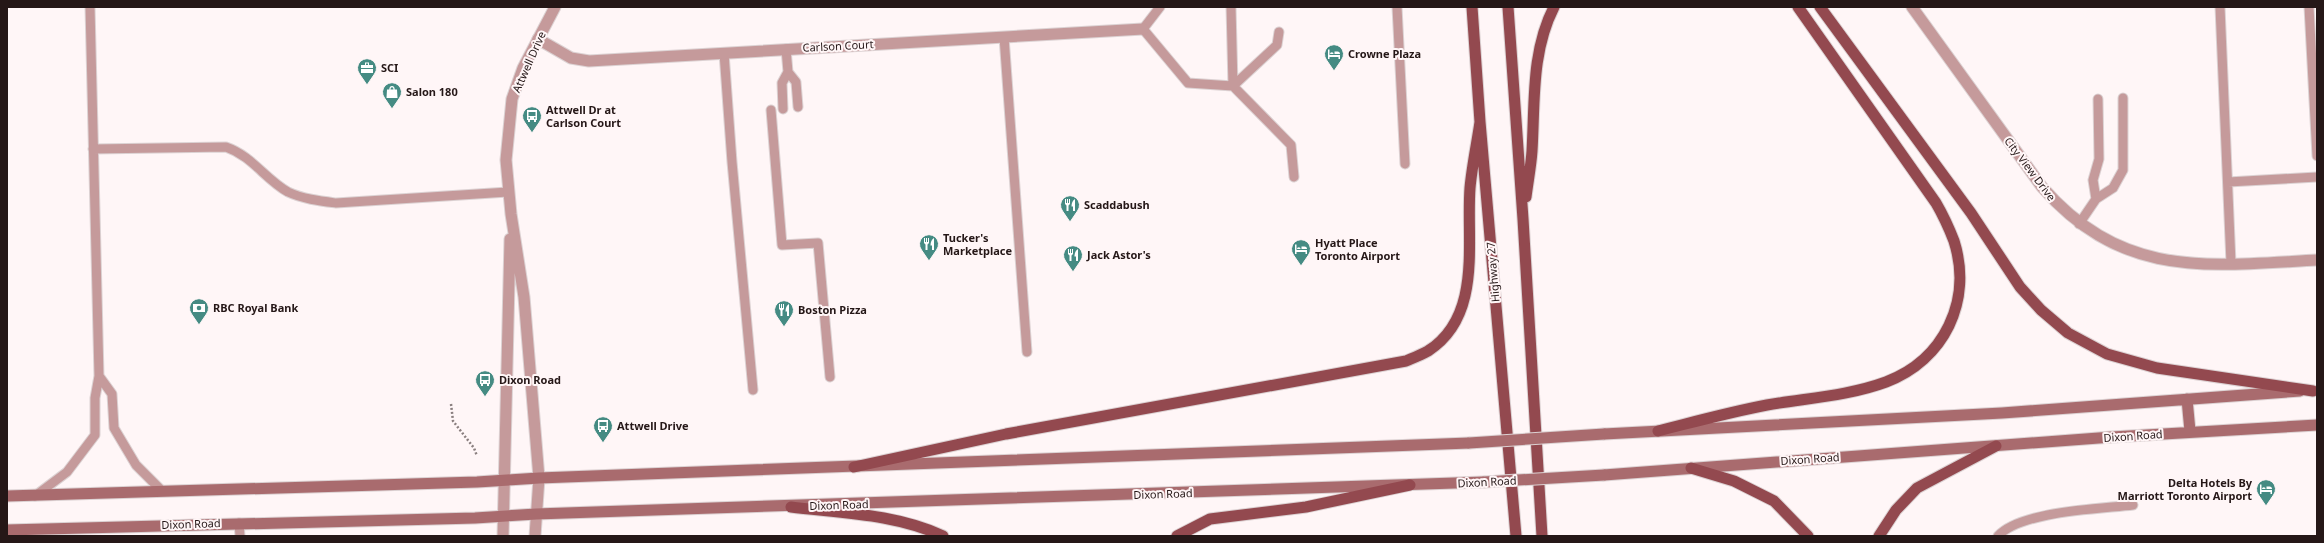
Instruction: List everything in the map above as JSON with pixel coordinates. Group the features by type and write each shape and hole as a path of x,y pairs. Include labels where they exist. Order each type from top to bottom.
{"main road":[{"name":"Highway 27","path":"1472,7 1480,122 1516,536"},
{"path":"1508,7 1524,219 1542,536"},
{"path":"1524,219 1532,153 1536,66 1541,38 1554,7"},
{"path":"1658,431 1766,405 1851,392 1887,381 1921,363 1936,349 1953,317 1960,281 1954,242 1947,224 1936,203 1798,7"},
{"path":"1820,7 1971,213 2020,287 2041,310 2068,333 2107,354 2157,368 2315,390"},
{"path":"854,467 1006,434 1406,361 1429,350 1446,335 1464,301 1471,254 1470,188 1480,122"},
{"path":"7,496 505,480 1469,443 1604,434 2002,413 2315,390"},
{"path":"2187,399 2190,432"},
{"name":"Dixon Road","path":"7,530 791,507 1484,482 1604,475 2190,432 2317,425"},
{"path":"1879,536 1896,510 1917,488 1996,446"},
{"path":"1691,468 1734,481 1774,501 1808,536"},
{"path":"1177,536 1210,518 1306,507 1410,485"},
{"path":"791,507 879,518 905,523 943,536"}],"street":[{"name":"Attwell Drive","path":"536,536 539,478 524,297 510,214 506,160 512,99 524,68 555,7"},
{"name":"City View Drive","path":"1912,7 2042,187 2060,208 2079,224 2115,246 2151,258 2199,264 2317,260"},
{"name":"Carlson Court","path":"538,39 571,58 589,61 1143,29"},
{"name":"Attwell Drive","path":"503,536 506,330 510,214"}],"lane":[{"path":"35,496 67,472 95,435 95,398 99,376 90,7"},
{"path":"1160,7 1143,29 1188,83 1233,86 1291,145 1294,177"},
{"path":"1231,7 1233,86"},
{"path":"1397,7 1405,164"},
{"path":"2220,7 2231,264"},
{"path":"2309,7 2317,156"},
{"path":"1233,86 1277,45 1278,32"},
{"path":"1004,37 1027,352"},
{"path":"783,109 782,83 788,72 786,49"},
{"path":"724,53 732,162 753,390"},
{"path":"788,72 796,82 798,107"},
{"path":"2079,224 2096,199 2113,188 2123,170 2123,98"},
{"path":"2096,199 2093,180 2099,159 2098,99"},
{"path":"771,110 782,245 818,243 830,377"},
{"path":"93,149 226,147 238,151 250,159 288,192 315,200 336,203 508,192"},
{"path":"2228,182 2317,177"},
{"path":"99,376 112,394 114,428 136,465 162,491"},
{"path":"1998,536 2005,529 2039,516 2133,505"},
{"path":"239,523 240,536"}],"path":[{"path":"451,404 453,421 474,448 477,456"}],"place":[{"name":"Crowne Plaza","path":"1334,71"},
{"name":"SCI","path":"367,85"},
{"name":"Salon 180","path":"392,109"},
{"name":"Attwell Dr at Carlson Court","path":"532,133"},
{"name":"Scaddabush","path":"1070,222"},
{"name":"Tucker's Marketplace","path":"929,261"},
{"name":"Hyatt Place Toronto Airport","path":"1301,266"},
{"name":"Jack Astor's","path":"1073,272"},
{"name":"RBC Royal Bank","path":"199,325"},
{"name":"Boston Pizza","path":"784,327"},
{"name":"Dixon Road","path":"485,397"},
{"name":"Attwell Drive","path":"603,443"},
{"name":"Delta Hotels By Marriott Toronto Airport","path":"2266,506"}]}
